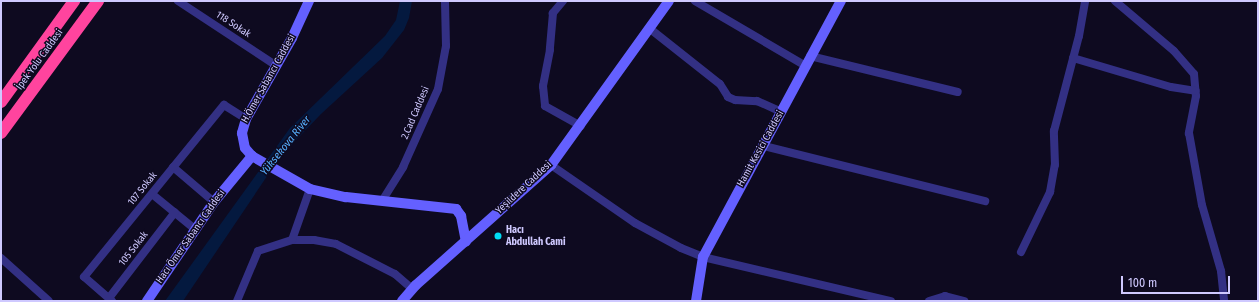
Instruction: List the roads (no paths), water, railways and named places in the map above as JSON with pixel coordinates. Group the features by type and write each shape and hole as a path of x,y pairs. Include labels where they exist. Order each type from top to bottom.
{"highway":[{"name":"İpek Yolu Caddesi","path":"1,102 74,1"},
{"name":"İpek Yolu Caddesi","path":"1,133 98,1"}],"street":[{"name":"118 Sokak","path":"178,1 277,66"},
{"name":"H.Ömer Sabancı Caddesi","path":"255,158 242,140 246,120 277,66 309,1"},
{"name":"2.Cad Caddesi","path":"382,201 403,167 438,89 446,46 445,1"},
{"path":"563,1 553,13 550,50 543,86 545,106 581,126"},
{"name":"Yeşildere Caddesi","path":"402,301 412,289 551,165 581,126 669,1"},
{"path":"695,1 806,66"},
{"name":"Hamit Kesici Caddesi","path":"696,301 703,257 841,1"},
{"path":"1021,252 1050,192 1055,165 1054,131 1073,58 1085,1"},
{"path":"1117,2 1192,70 1196,91 1189,133 1202,204 1221,271 1224,301"},
{"path":"649,28 720,84 728,97 735,100 757,100 782,112"},
{"path":"810,56 958,92"},
{"path":"1073,58 1171,87 1196,91"},
{"name":"107 Sokak","path":"111,299 84,277 224,105 246,120"},
{"path":"764,146 985,201"},
{"path":"255,158 280,174 310,189 382,201 456,209 461,216 466,242"},
{"name":"Hacı Ömer Sabancı Caddesi","path":"147,301 214,202 255,158"},
{"path":"551,165 635,223 681,248 703,257 891,301"},
{"path":"174,167 214,202"},
{"path":"292,240 310,189"},
{"path":"152,194 196,230"},
{"name":"105 Sokak","path":"111,299 175,212"},
{"path":"237,301 258,250 277,243 292,240 314,240 336,244 395,274 412,289"},
{"path":"1,258 49,301"},
{"path":"929,301 945,296 964,301"}],"water":[{"name":"Yüksekova River","path":"400,1 412,1 409,18 404,30 382,58 321,114 280,157 183,301 165,301 290,128 385,36 396,20"}],"place":[{"name":"Hacı Abdullah Cami","path":"498,236"}]}
